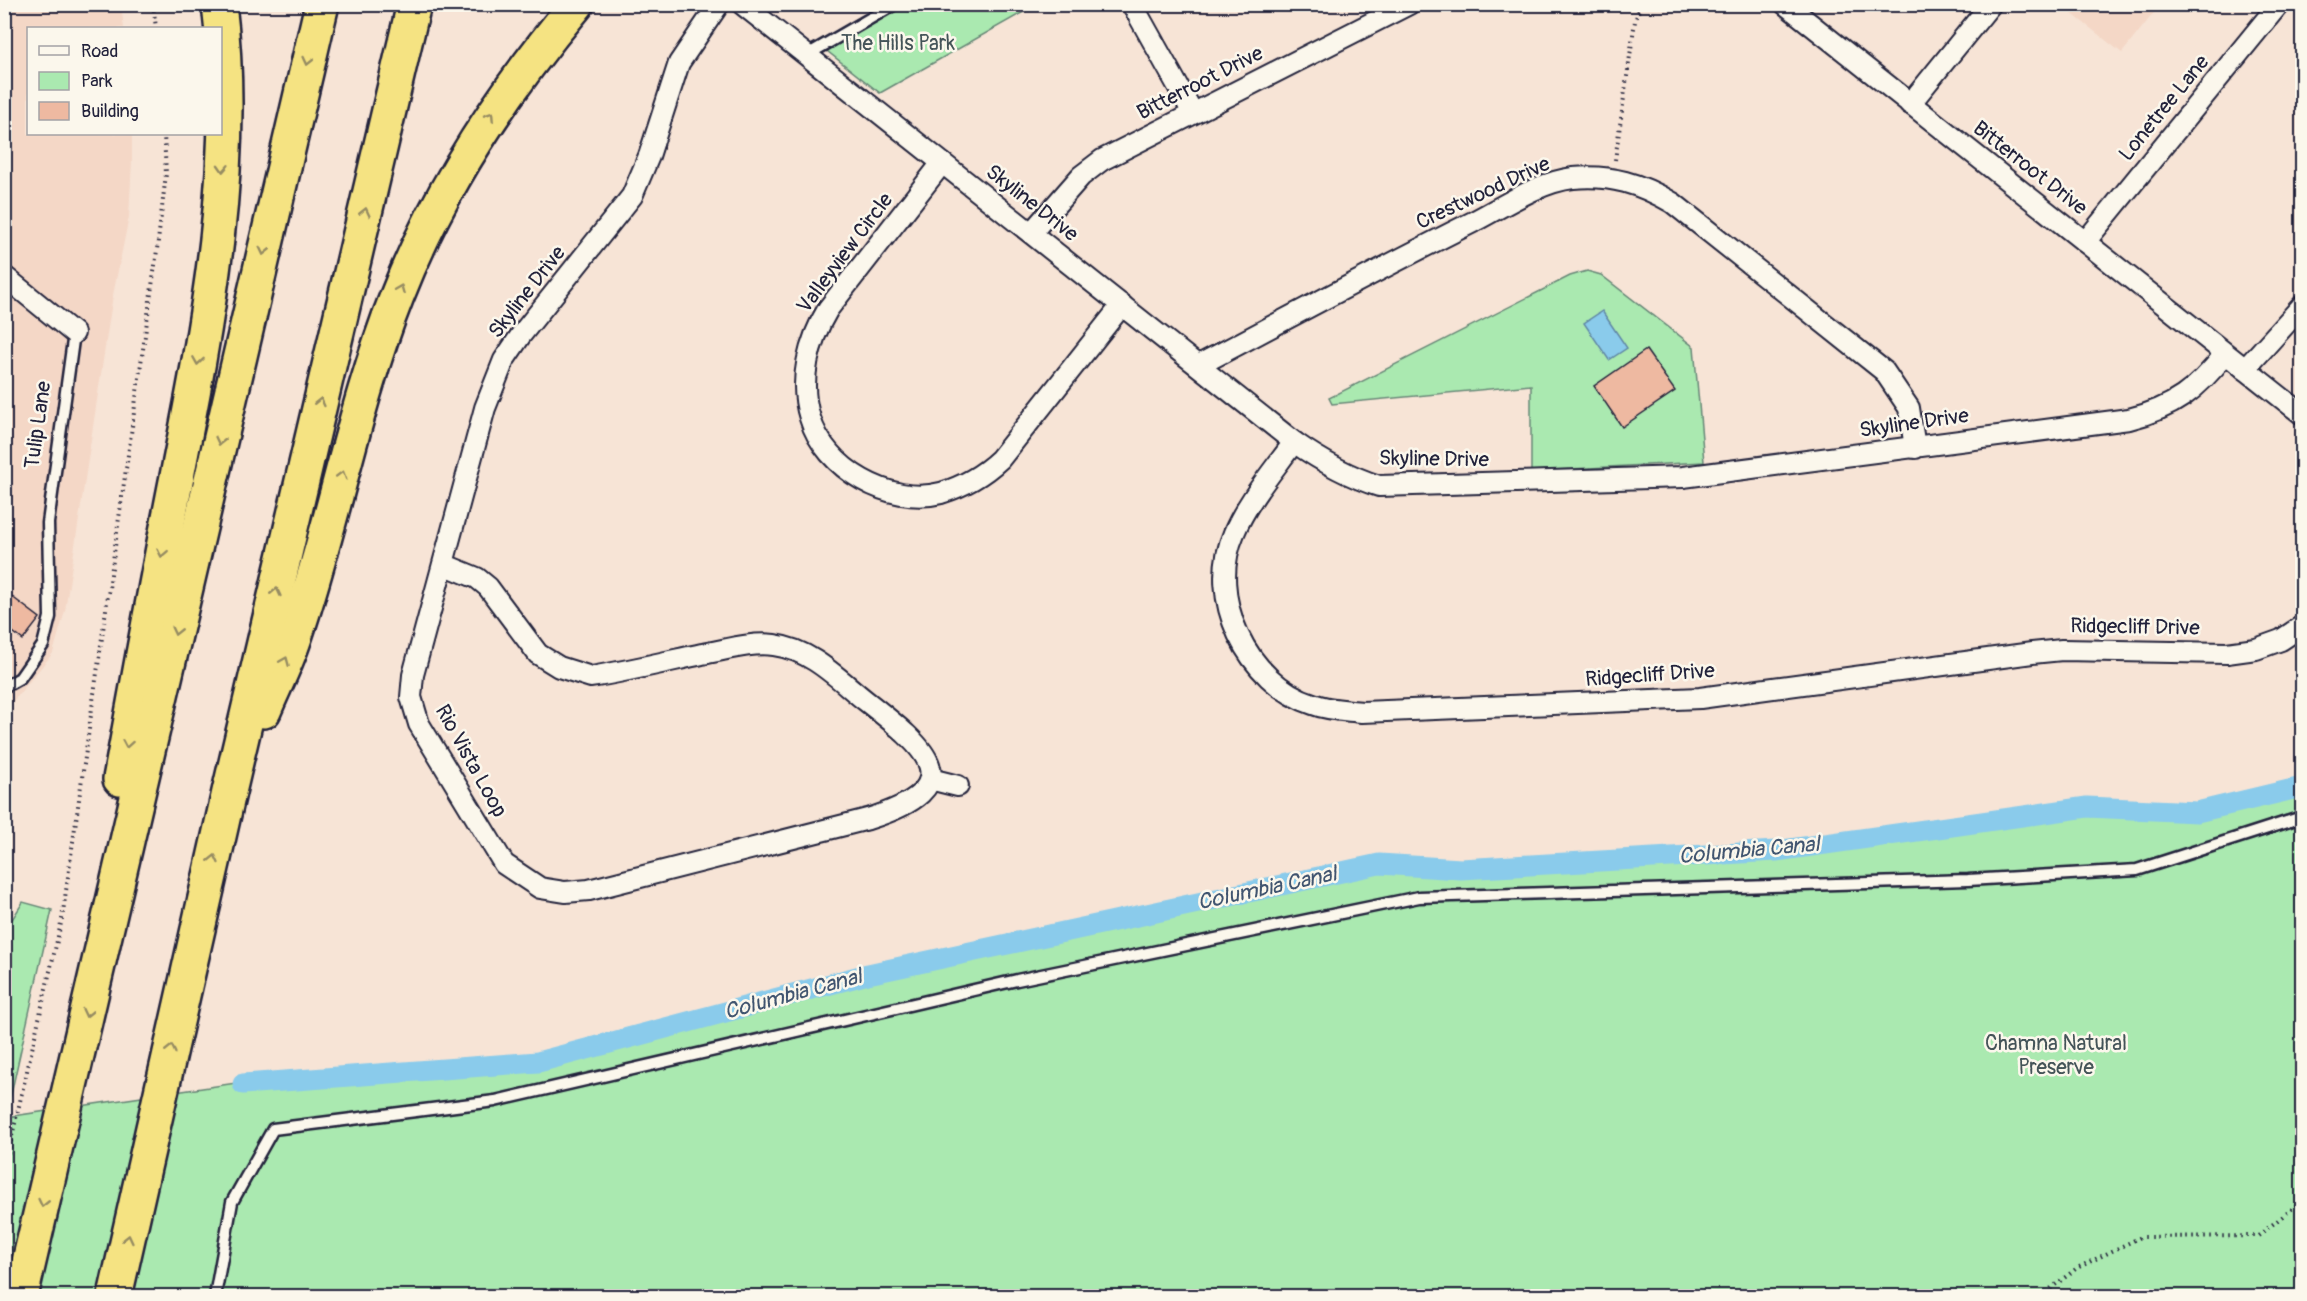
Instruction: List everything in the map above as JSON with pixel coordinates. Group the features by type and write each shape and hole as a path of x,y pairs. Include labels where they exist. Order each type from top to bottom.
{"highway":[{"path":"219,4 221,27"},
{"path":"21,1296 322,4"},
{"path":"115,1296 229,792 414,4"},
{"path":"229,792 294,640 381,342 414,255 443,196 492,113 577,4"},
{"path":"101,956 111,830 191,406 212,267 225,136 222,48"}],"street":[{"name":"Skyline Drive","path":"443,564 485,408 504,360 521,335 632,196 649,156 679,63 718,4"},
{"name":"Skyline Drive","path":"742,4 1294,442 1324,463 1356,479 1379,486 1683,477 2129,419 2158,412 2184,397 2199,384 2225,354"},
{"path":"1132,4 1193,113"},
{"name":"Bitterroot Drive","path":"1032,232 1081,176 1102,160 1385,10 1409,4"},
{"name":"Bitterroot Drive","path":"1785,4 2245,369"},
{"path":"1910,104 1990,4"},
{"name":"Lonetree Lane","path":"2085,242 2279,4"},
{"name":"Valleyview Circle","path":"942,163 828,309 816,330 808,357 806,386 810,418 825,447 842,465 866,482 890,492 916,494 939,493 984,474 1000,459 1122,305"},
{"name":"Crestwood Drive","path":"1199,366 1431,243 1552,183 1592,177 1612,178 1634,183 1673,203 1884,371 1909,408 1915,448"},
{"name":"Tulip Lane","path":"4,276 74,333"},
{"path":"2302,306 2245,369 2302,414"},
{"name":"Ridgecliff Drive","path":"1294,442 1249,506 1234,533 1227,552 1225,579 1227,598 1241,643 1267,674 1290,693 1305,701 1340,710 1362,712 1700,698 2062,650 2227,652 2256,649 2280,640 2302,626"},
{"name":"Rio Vista Loop","path":"443,564 413,675 411,697 419,724 504,864 540,888 565,892 589,890 868,819 908,803 921,794 930,778"},
{"path":"443,564 477,578 488,587 538,654 575,674 591,677 759,644 801,652 912,737 930,762 930,778 958,786"}],"lane":[{"path":"807,55 895,4"},
{"name":"Tulip Lane","path":"4,687 20,678 43,645 50,617 48,523 74,333"},
{"path":"215,1296 232,1202 273,1129 495,1101 1017,980 1419,897 1968,880 2137,870 2302,818"}],"path":[{"path":"153,4 156,27"},
{"path":"1612,178 1635,21 1641,4"},
{"path":"4,1171 62,919 156,258 166,174 164,135"},
{"path":"2041,1296 2077,1268 2141,1237 2258,1236 2302,1201"}],"shaded area":[{"path":"5,5 121,5 124,27 27,27 27,135 132,135 132,160 129,217 113,295 65,611 53,653 5,711"},
{"path":"2061,5 2160,5 2122,53"}],"green space":[{"name":"The Hills Park","path":"895,5 1036,5 880,93 822,47"},
{"path":"1587,271 1601,275 1694,347 1704,462 1531,471 1531,385 1332,404 1329,398 1570,276"},
{"name":"Chamna Natural Preserve","path":"2302,787 2302,1296 5,1296 4,932 23,902 52,910 6,1117 243,1082 538,1062 868,974 1379,864 1461,869 1776,851 2087,807 2197,812"}],"water":[{"path":"1602,311 1627,348 1609,360 1584,323"}],"building":[{"path":"1646,350 1675,391 1622,427 1594,386"},
{"path":"7,593 40,618 23,640 4,625 4,596"}],"waterway":[{"name":"Columbia Canal","path":"243,1084 538,1062 868,974 1379,864 1461,869 1776,851 2087,807 2197,812 2302,787"}]}
